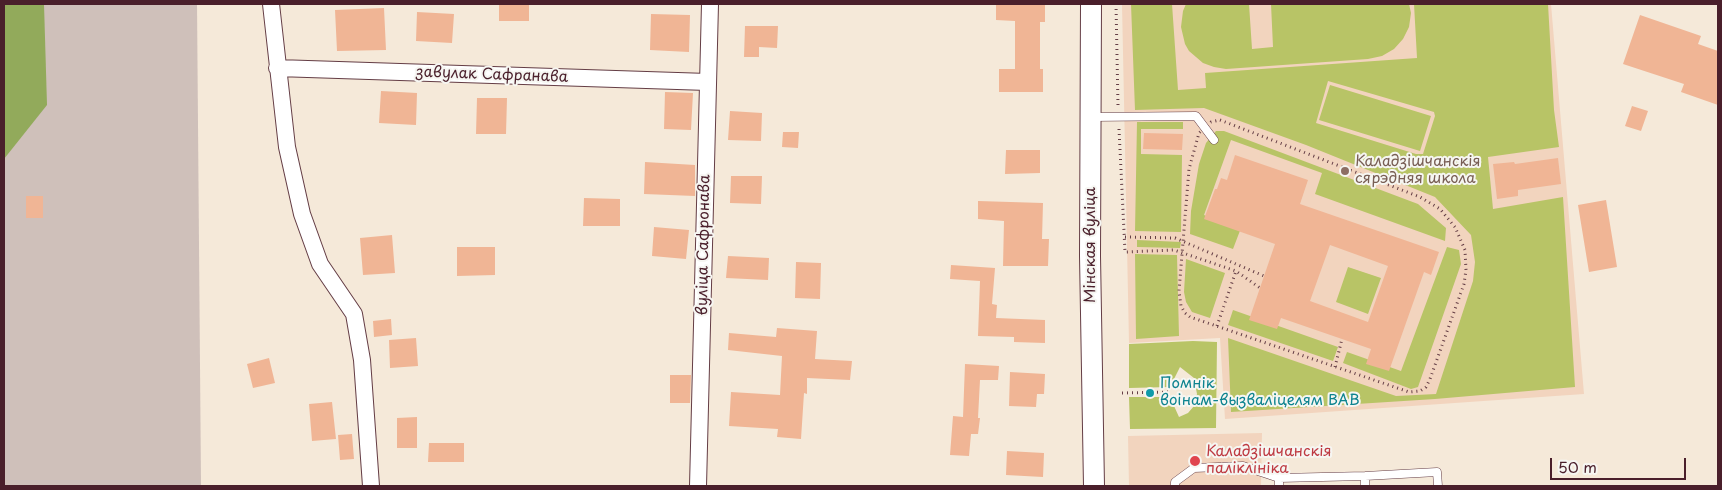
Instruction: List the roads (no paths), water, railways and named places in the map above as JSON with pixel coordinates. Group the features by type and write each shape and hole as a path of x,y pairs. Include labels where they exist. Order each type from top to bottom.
{"street":[{"path":"271,4 286,147 302,214 320,264 354,314 362,360 371,486"},
{"name":"вуліца Сафронава","path":"698,486 710,4"},
{"name":"Мінская вуліца","path":"1091,4 1090,256 1094,486"},
{"name":"завулак Сафранава","path":"277,68 708,82"}],"lane":[{"path":"1091,117 1196,116 1214,140"},
{"path":"1175,486 1175,482 1194,468 1244,466 1279,482 1437,472 1438,486"},
{"path":"1365,476 1365,486"}],"place":[{"name":"Каладзішчанскія сярэдняя школа","path":"1345,171"},
{"name":"Помнік воінам-вызваліцелям ВАВ","path":"1150,393"},
{"name":"Каладзішчанскія паліклініка","path":"1195,461"}]}
